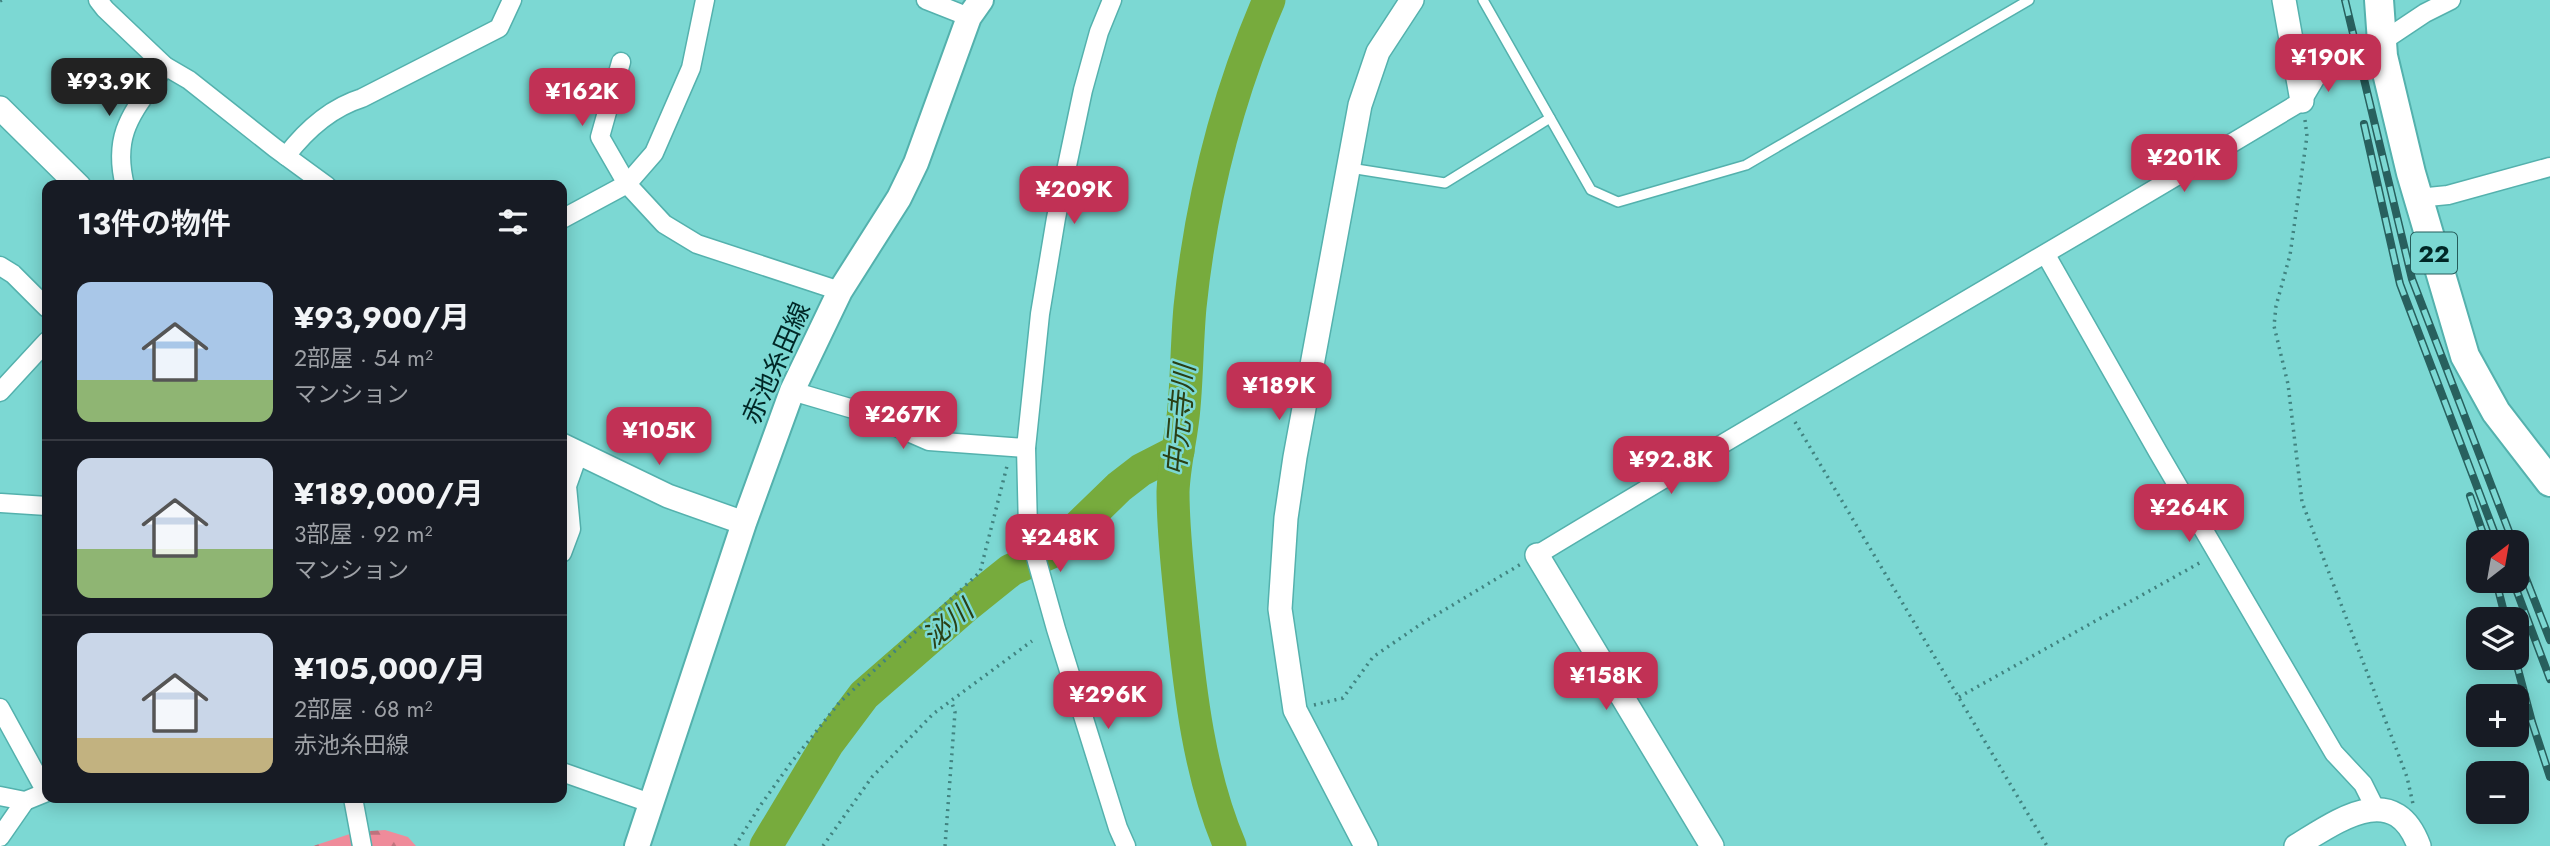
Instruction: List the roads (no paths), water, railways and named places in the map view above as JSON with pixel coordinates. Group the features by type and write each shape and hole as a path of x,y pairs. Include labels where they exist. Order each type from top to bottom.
{"main road":[{"name":"22","path":"2379,0 2379,52 2418,198 2465,356 2496,412 2550,482"},
{"name":"赤池糸田線","path":"637,846 744,523 792,391 840,292 899,198 916,163 975,8"}],"street":[{"path":"99,0 104,9 165,66 189,80 319,180"},
{"path":"286,156 313,127 342,104 373,92 499,28 512,0"},
{"path":"567,216 627,184 654,153 691,68 705,0"},
{"path":"926,0 975,8"},
{"path":"1112,0 1099,32 1083,90 1056,218 1019,447 1028,528 1056,629 1126,846"},
{"path":"1366,846 1295,710 1280,610 1286,518 1295,457 1360,105 1378,52 1412,0"},
{"path":"2284,0 2302,101"},
{"path":"2379,52 2425,13 2451,0"},
{"path":"621,62 600,137 627,184 664,224 697,244 840,292"},
{"path":"123,180 119,163 121,139 131,118 165,66"},
{"path":"1712,846 1537,555 1785,405 2046,255 2302,101 2321,69"},
{"path":"0,108 73,180"},
{"path":"2418,198 2448,195 2550,167"},
{"path":"2046,255 2334,753 2363,784 2375,808"},
{"path":"0,266 13,274 42,303"},
{"path":"0,392 42,346"},
{"path":"792,391 860,411 929,441 1019,447"},
{"path":"567,540 571,529 567,486 570,449 668,496 744,523"},
{"path":"1,503 42,506"},
{"path":"0,708 42,783"},
{"path":"567,773 650,803"},
{"path":"0,796 25,800 42,794"},
{"path":"0,836 25,800"},
{"path":"354,803 362,846"},
{"path":"2296,846 2350,814 2375,808 2395,815 2409,827 2417,842"}],"lane":[{"path":"1483,0 1591,190 1618,202 1746,165 2029,0"},
{"path":"1349,168 1445,183 1550,118"}],"waterway":[{"name":"中元寺川","path":"1230,846 1219,819 1197,732 1177,568 1173,492 1184,407 1190,307 1201,228 1228,112 1269,0"},
{"name":"泌川","path":"766,846 828,743 864,695 1011,570 1052,552 1119,487 1141,470 1178,451"}],"tunnel":[{"path":"2321,69 2370,59"}],"railway":[{"path":"2345,0 2412,279 2508,530"},
{"path":"2364,124 2400,284 2493,530"},
{"path":"2470,496 2482,530"},
{"path":"2529,586 2550,640"},
{"path":"2499,593 2503,607"},
{"path":"2518,593 2550,679"},
{"path":"2518,670 2550,777"}]}
